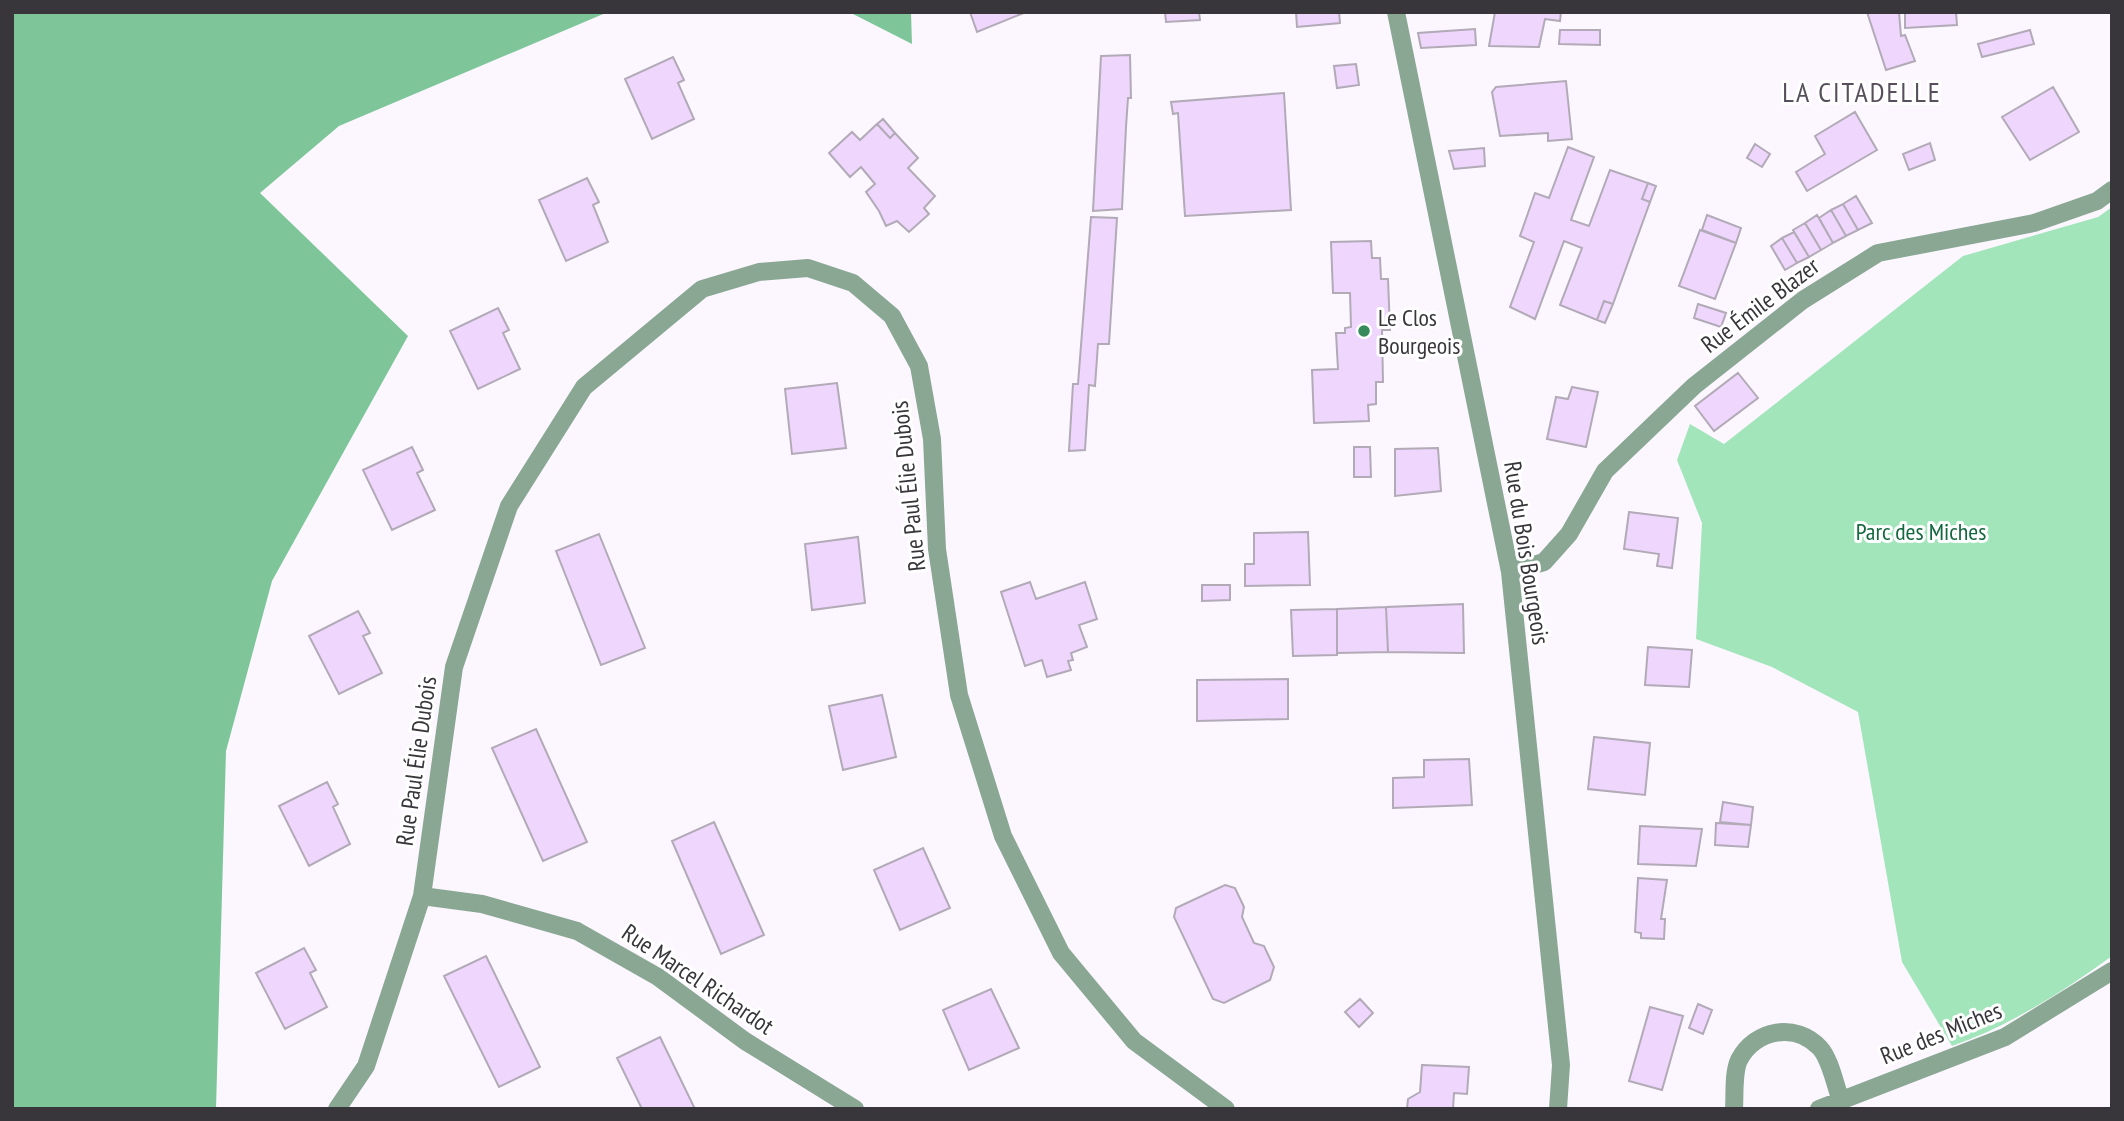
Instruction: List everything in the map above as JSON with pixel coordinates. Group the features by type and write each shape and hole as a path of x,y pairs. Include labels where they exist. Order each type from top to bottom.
{"street":[{"name":"Rue du Bois Bourgeois","path":"1396,12 1510,572 1561,1065 1558,1109"},
{"name":"Rue Émile Blazer","path":"1510,572 1544,562 1569,534 1605,471 1694,386 1802,300 1878,253 2034,222 2098,201 2112,190"},
{"name":"Rue Paul Élie Dubois","path":"337,1109 366,1066 422,896 454,667 509,506 584,387 702,289 759,272 808,268 853,283 892,316 919,366 932,439 937,549 959,695 1003,836 1061,953 1134,1041 1226,1109"},
{"name":"Rue Marcel Richardot","path":"422,896 482,904 577,931 659,977 745,1041 855,1109"},
{"name":"Rue des Miches","path":"1819,1109 1840,1098 2005,1037 2112,971"},
{"path":"1734,1109 1738,1061 1757,1039 1781,1030 1797,1032 1821,1049 1840,1098"}],"green space":[{"path":"12,12 608,12 339,126 260,193 408,336 272,581 226,751 216,1109 12,1109"},
{"path":"843,12 911,12 912,44 853,14"},
{"name":"Parc des Miches","path":"2112,207 2112,956 2035,1007 1994,1029 1952,1046 1902,962 1858,712 1772,667 1696,639 1702,523 1677,460 1690,424 1724,444 1963,256 2098,217"}],"building":[{"path":"970,12 1026,12 977,32"},
{"path":"1165,12 1199,12 1200,20 1166,22"},
{"path":"1296,12 1339,12 1340,23 1297,27"},
{"path":"1495,12 1561,12 1560,21 1545,19 1539,47 1489,46"},
{"path":"1867,12 1899,12 1901,36 1905,35 1915,61 1886,70"},
{"path":"1905,12 1956,12 1957,25 1905,28"},
{"path":"1475,29 1476,45 1421,48 1418,33"},
{"path":"1560,30 1600,30 1600,45 1559,44"},
{"path":"2030,30 2034,44 1982,57 1978,44"},
{"path":"1130,55 1131,98 1128,98 1122,209 1093,211 1101,56"},
{"path":"673,57 684,80 678,83 694,119 652,139 625,79"},
{"path":"1356,64 1359,85 1337,88 1334,66"},
{"path":"1566,81 1572,139 1548,141 1548,133 1500,136 1492,92 1496,87"},
{"path":"2053,87 2079,132 2030,160 2002,117"},
{"path":"1284,93 1291,210 1185,216 1178,113 1173,114 1171,102"},
{"path":"1855,112 1877,150 1807,191 1796,172 1825,154 1815,136"},
{"path":"883,119 895,133 890,138 877,124"},
{"path":"877,124 890,138 895,133 918,158 908,168 935,196 924,208 929,214 909,232 897,221 886,226 866,192 875,184 861,167 850,177 829,153 852,132 860,140"},
{"path":"1930,143 1935,160 1909,170 1903,154"},
{"path":"1755,144 1770,154 1762,167 1747,158"},
{"path":"1568,147 1594,157 1571,220 1589,226 1610,170 1648,183 1642,199 1650,202 1613,304 1604,301 1597,320 1560,305 1582,248 1564,241 1535,319 1510,307 1534,242 1520,236 1535,193 1549,198"},
{"path":"1484,148 1485,166 1454,169 1449,151"},
{"path":"587,178 599,202 593,205 608,242 566,261 539,200"},
{"path":"1648,183 1656,186 1650,202 1642,199"},
{"path":"1856,196 1872,223 1858,230 1843,204"},
{"path":"1843,204 1858,230 1846,236 1831,210"},
{"path":"1831,210 1846,236 1833,243 1819,218"},
{"path":"1707,215 1741,228 1736,243 1702,230"},
{"path":"1817,215 1833,243 1821,250 1805,223"},
{"path":"1091,217 1117,218 1109,344 1098,344 1095,386 1089,385 1085,450 1069,451 1073,384 1078,384"},
{"path":"1805,223 1821,250 1809,257 1793,230"},
{"path":"1700,230 1736,243 1715,299 1679,286"},
{"path":"1794,232 1809,257 1797,263 1782,238"},
{"path":"1782,238 1797,263 1785,270 1771,246"},
{"name":"Le Clos Bourgeois","path":"1371,241 1372,258 1380,258 1381,279 1388,279 1390,330 1382,330 1383,382 1376,382 1376,404 1368,405 1369,421 1314,423 1312,370 1338,369 1336,333 1345,333 1345,328 1351,327 1350,293 1333,293 1331,242"},
{"path":"1604,301 1613,304 1605,323 1597,320"},
{"path":"1698,304 1726,313 1721,327 1694,318"},
{"path":"498,308 509,330 503,333 520,369 478,389 450,331"},
{"path":"1738,373 1758,398 1714,431 1695,406"},
{"path":"837,383 846,448 792,454 785,389"},
{"path":"1572,387 1598,392 1586,447 1547,439 1556,397 1568,399"},
{"path":"412,447 423,470 417,473 435,510 392,530 363,470"},
{"path":"1354,447 1370,447 1371,477 1354,477"},
{"path":"1438,448 1441,491 1395,496 1395,449"},
{"path":"1629,512 1678,518 1672,568 1657,566 1659,554 1624,549"},
{"path":"1308,532 1310,585 1245,586 1245,564 1254,564 1254,533"},
{"path":"599,534 645,648 601,665 556,551"},
{"path":"858,537 865,603 812,610 805,544"},
{"path":"1030,582 1036,599 1085,582 1097,619 1079,625 1087,647 1071,653 1073,660 1068,661 1071,670 1047,677 1042,660 1025,666 1001,592"},
{"path":"1202,585 1230,585 1230,600 1202,601"},
{"path":"1463,604 1464,653 1388,652 1386,607"},
{"path":"1386,607 1388,652 1337,653 1337,609"},
{"path":"1337,609 1337,655 1293,656 1291,610"},
{"path":"358,611 370,633 363,636 382,673 339,694 309,636"},
{"path":"1648,647 1692,650 1689,687 1645,685"},
{"path":"1288,679 1288,719 1197,721 1197,680"},
{"path":"882,695 896,757 843,770 829,706"},
{"path":"536,729 587,842 543,861 492,748"},
{"path":"1594,737 1650,743 1645,795 1588,789"},
{"path":"1469,759 1472,805 1393,808 1393,778 1424,777 1424,760"},
{"path":"327,782 338,804 333,807 350,844 309,866 279,806"},
{"path":"1723,802 1753,807 1751,825 1720,822"},
{"path":"714,822 764,935 721,954 672,841"},
{"path":"1716,823 1751,825 1748,847 1715,845"},
{"path":"1640,826 1702,829 1696,866 1638,864"},
{"path":"923,848 950,908 900,930 874,870"},
{"path":"1638,878 1667,880 1661,919 1665,919 1664,939 1641,938 1641,933 1635,932"},
{"path":"1225,885 1235,888 1244,907 1242,917 1254,943 1264,946 1274,967 1270,980 1224,1003 1213,999 1174,917 1176,908"},
{"path":"304,948 316,970 310,973 327,1007 285,1029 256,973"},
{"path":"486,956 540,1067 499,1087 444,976"},
{"path":"991,989 1019,1048 969,1070 943,1010"},
{"path":"1360,999 1373,1013 1359,1027 1345,1012"},
{"path":"1698,1004 1712,1010 1703,1034 1689,1028"},
{"path":"1650,1007 1683,1016 1662,1090 1629,1081"},
{"path":"660,1037 695,1109 642,1109 617,1058"},
{"path":"1422,1065 1469,1067 1467,1094 1454,1093 1453,1109 1407,1109 1408,1099 1420,1092"}],"place":[{"name":"Le Clos Bourgeois","path":"1364,331"}],"district":[{"name":"LA CITADELLE","path":"1862,91"}]}
